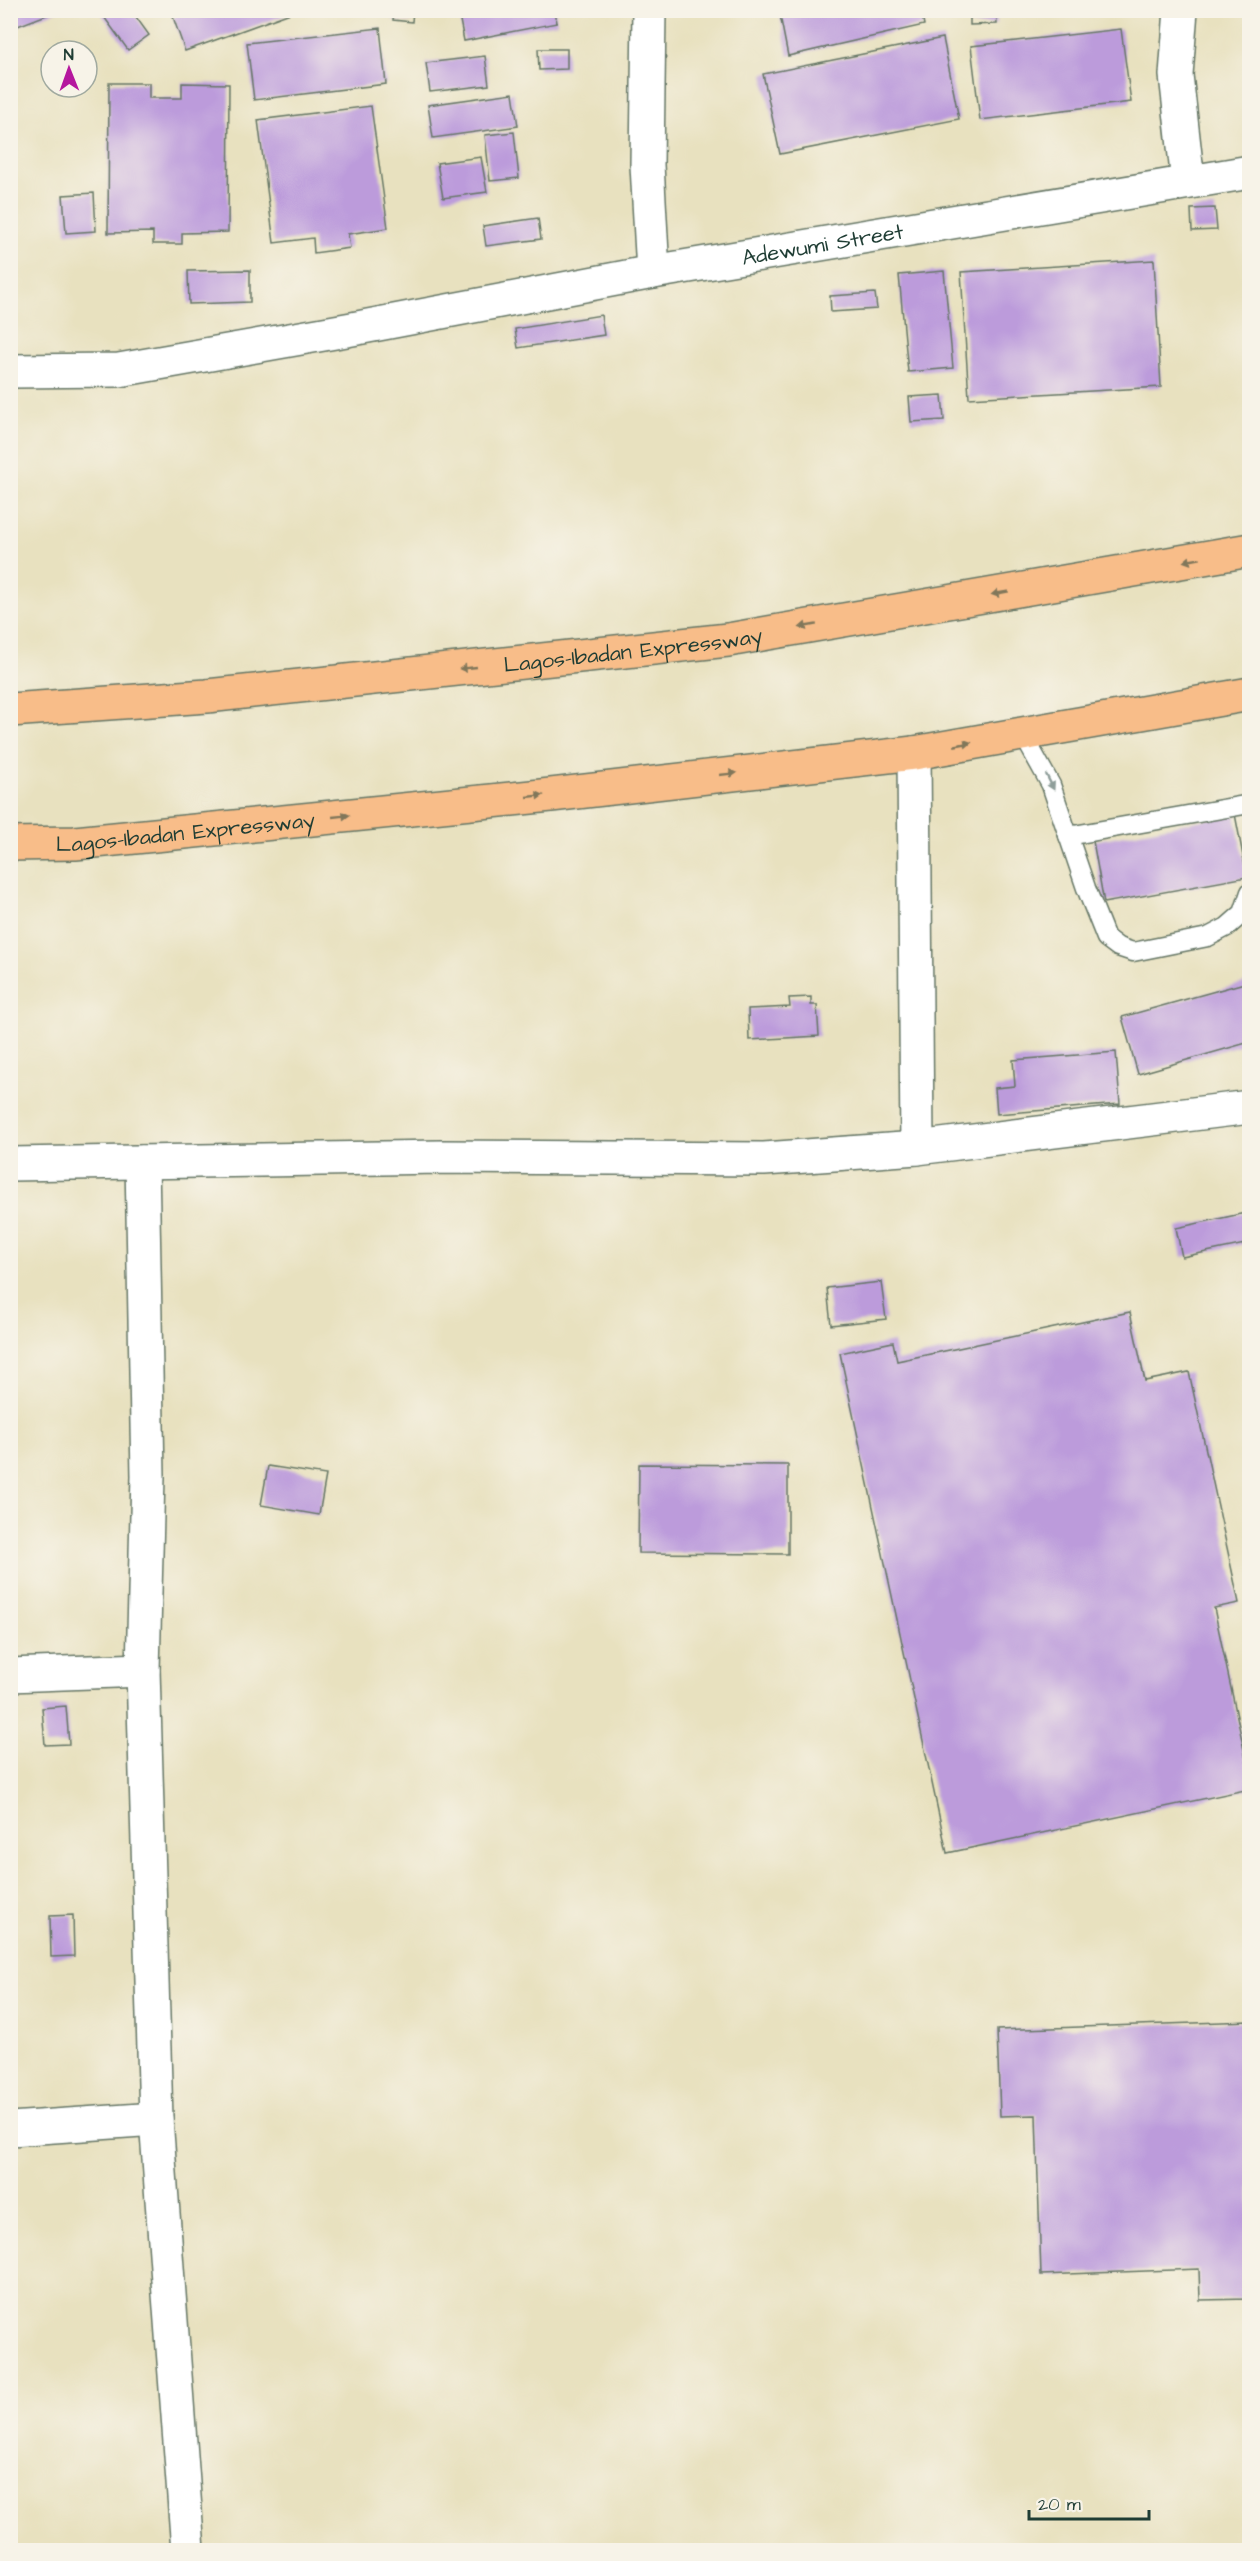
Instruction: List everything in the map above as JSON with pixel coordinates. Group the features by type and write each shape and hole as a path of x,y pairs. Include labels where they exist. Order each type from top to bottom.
{"highway":[{"name":"Lagos-Ibadan Expressway","path":"10,710 207,696 728,640 1250,550"},
{"name":"Lagos-Ibadan Expressway","path":"10,844 75,843 550,795 914,753 1250,694"}],"street":[{"path":"648,10 647,165 654,272"},
{"path":"1181,10 1176,75 1188,182"},
{"name":"Adewumi Street","path":"10,371 119,370 654,272 1250,172"},
{"path":"914,753 917,1148"},
{"path":"10,1164 441,1157 764,1159 917,1148 1250,1107"},
{"path":"142,1162 148,1476 143,1670 156,2119 188,2550"},
{"path":"10,1676 143,1670"},
{"path":"10,2129 156,2119"}],"lane":[{"path":"1022,733 1052,785 1086,888 1106,938 1118,947 1133,952 1208,937 1227,927 1243,913 1250,892"},
{"path":"1068,836 1250,804"}],"building":[{"path":"10,10 57,10 57,11 10,29"},
{"path":"99,10 131,10 149,35 128,50"},
{"path":"192,10 296,11 185,51 173,17"},
{"path":"394,10 413,10 412,22 393,20"},
{"path":"458,10 555,10 557,23 464,41"},
{"path":"779,10 921,10 924,25 788,56"},
{"path":"970,10 996,10 997,24 970,25"},
{"path":"380,28 386,84 254,100 247,43"},
{"path":"1121,29 1131,102 980,120 971,46"},
{"path":"943,38 959,119 780,154 763,74"},
{"path":"538,49 567,49 567,69 539,70"},
{"path":"485,56 489,85 430,92 426,63"},
{"path":"109,83 149,83 149,98 182,98 182,83 229,84 228,232 182,233 182,244 153,244 153,232 108,233"},
{"path":"513,93 518,126 433,138 428,105"},
{"path":"371,106 388,228 348,234 350,248 314,253 313,238 274,243 258,120"},
{"path":"514,132 519,178 490,181 485,135"},
{"path":"481,157 487,192 443,198 437,163"},
{"path":"94,193 96,231 66,233 63,195"},
{"path":"1215,208 1217,230 1192,231 1191,209"},
{"path":"538,218 541,239 486,246 483,226"},
{"path":"1154,260 1161,387 969,398 961,272"},
{"path":"250,270 250,302 189,304 188,271"},
{"path":"944,271 953,368 908,372 899,275"},
{"path":"875,293 877,309 831,312 830,296"},
{"path":"601,315 604,335 518,348 515,329"},
{"path":"942,395 944,420 911,422 909,397"},
{"path":"1235,814 1247,877 1104,903 1093,841"},
{"path":"1248,982 1250,1042 1138,1074 1122,1017"},
{"path":"811,997 811,1005 817,1005 819,1036 749,1040 748,1009 790,1007 789,998"},
{"path":"1116,1052 1120,1104 997,1114 995,1088 1015,1086 1013,1060"},
{"path":"1250,1212 1250,1243 1182,1257 1176,1228"},
{"path":"881,1282 886,1319 831,1325 827,1288"},
{"path":"1130,1312 1145,1381 1189,1372 1239,1603 1214,1608 1250,1778 1250,1789 947,1853 840,1353 893,1342 897,1361"},
{"path":"639,1464 788,1465 788,1554 638,1553"},
{"path":"268,1466 326,1475 319,1515 261,1505"},
{"path":"66,1706 69,1744 45,1745 42,1708"},
{"path":"73,1915 74,1956 51,1957 50,1916"},
{"path":"1250,2021 1250,2299 1200,2300 1199,2269 1041,2275 1036,2115 1000,2116 997,2030"}]}
